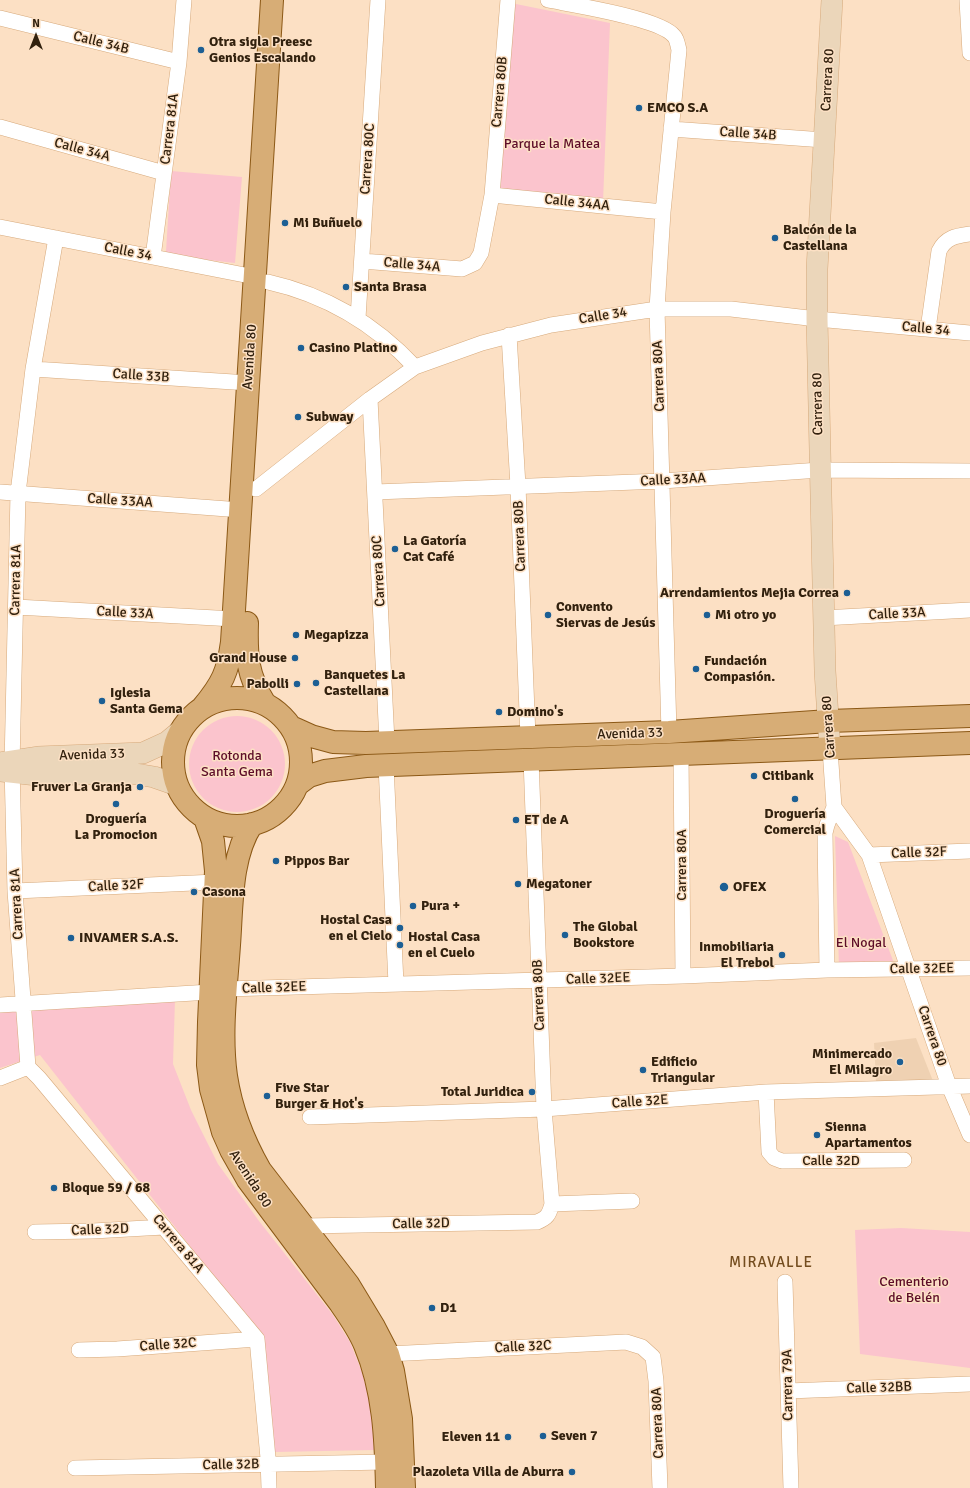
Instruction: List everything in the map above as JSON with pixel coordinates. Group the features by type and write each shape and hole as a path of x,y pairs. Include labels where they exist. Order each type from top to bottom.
{"main road":[{"name":"Avenida 80","path":"265,704 257,691 248,664 246,648 256,489 272,0"},
{"name":"Avenida 80","path":"203,706 218,688 225,675 230,658 234,619 249,383 262,279 287,0"},
{"path":"237,697 255,700 265,704 282,715 291,727 298,741 301,756 301,770 297,785 289,799 279,810 266,819 252,824 236,826 220,824 205,818 190,806 183,798 176,784 172,762 173,748 179,732 189,718 203,706 219,700 237,697"},
{"name":"Avenida 33","path":"291,727 311,736 333,742 387,742 669,732 829,721 970,716"},
{"name":"Avenida 33","path":"297,785 309,776 325,770 366,766 970,743"},
{"name":"Avenida 80","path":"205,818 213,841 216,882 218,990 226,1076 236,1115 251,1154 260,1170 348,1284 388,1354 393,1371 401,1419 404,1488"},
{"name":"Avenida 80","path":"252,824 243,840 235,872 208,1065 211,1090 223,1132 231,1150 248,1180 353,1321 365,1344 372,1363 380,1398 387,1488"}],"street":[{"name":"Carrera 81A","path":"153,257 179,62 184,0"},
{"name":"Carrera 80C","path":"358,318 378,0"},
{"name":"Carrera 80B","path":"462,269 475,263 481,253 492,195 508,0"},
{"path":"548,0 615,6"},
{"name":"Carrera 80","path":"827,970 825,833 834,807 823,618 817,269 832,0"},
{"path":"967,0 970,53"},
{"name":"Carrera 80A","path":"615,6 664,27 674,36 679,50 663,212 657,308 669,732"},
{"name":"Calle 34B","path":"0,18 179,62"},
{"name":"Calle 34A","path":"0,127 164,173"},
{"name":"Calle 34B","path":"671,129 824,140"},
{"name":"Calle 34AA","path":"492,195 663,212"},
{"name":"Calle 34","path":"0,227 262,279 308,293 334,304 358,318 388,340 415,366 509,335 551,325 657,308 731,309 817,319 970,333"},
{"path":"928,329 939,251 945,241 954,237 970,234"},
{"name":"Carrera 81A","path":"56,238 33,369 18,493 16,607 6,767 28,1067 39,1078 257,1339"},
{"name":"Calle 34A","path":"362,261 462,269"},
{"name":"Carrera 80B","path":"509,335 518,486 528,737"},
{"path":"256,489 370,399 415,366"},
{"name":"Calle 33B","path":"33,369 249,383"},
{"name":"Carrera 80C","path":"370,399 387,742"},
{"name":"Calle 33AA","path":"375,492 662,481 820,470 970,471"},
{"name":"Calle 33AA","path":"0,492 241,510"},
{"name":"Calle 33A","path":"16,607 234,619"},
{"name":"Calle 33A","path":"823,618 970,610"},
{"name":"Avenida 33","path":"6,767 38,757 143,753 167,742 179,732"},
{"name":"Carrera 80A","path":"681,754 683,976"},
{"name":"Carrera 80B","path":"531,759 538,980 544,1109 552,1204"},
{"path":"386,765 396,984"},
{"name":"Avenida 33","path":"6,767 37,775 130,773 154,777 176,784"},
{"name":"Carrera 80","path":"834,807 869,855 949,1086 970,1135"},
{"name":"Calle 32F","path":"869,855 970,851"},
{"name":"Calle 32F","path":"15,891 216,882"},
{"name":"Calle 32EE","path":"0,1005 218,990 683,976 827,970 970,968"},
{"path":"0,1078 28,1067"},
{"name":"Calle 32E","path":"310,1117 544,1109 766,1092 970,1086"},
{"name":"Calle 32D","path":"766,1092 769,1152 774,1158 782,1161 904,1160"},
{"path":"552,1204 632,1201"},
{"name":"Calle 32D","path":"304,1226 537,1222 545,1219 549,1215 552,1204"},
{"name":"Calle 32D","path":"35,1232 93,1231 164,1227"},
{"name":"Carrera 79A","path":"785,1282 791,1488"},
{"path":"257,1339 269,1464 269,1488"},
{"name":"Calle 32C","path":"79,1350 117,1349 257,1339"},
{"name":"Calle 32C","path":"388,1354 626,1342 642,1347 653,1357"},
{"name":"Carrera 80A","path":"653,1357 656,1381 660,1488"},
{"name":"Calle 32BB","path":"788,1391 970,1384"},
{"name":"Calle 32B","path":"76,1468 386,1462"}],"shaded area":[{"name":"Minimercado El Milagro","path":"916,1038 933,1081 876,1082 874,1043"}],"green space":[{"name":"Parque la Matea","path":"511,3 610,23 603,202 495,192"},
{"path":"171,171 242,177 235,263 165,255"},
{"name":"Rotonda Santa Gema","path":"237,716 255,720 264,724 271,730 277,737 281,746 285,764 281,782 277,791 271,798 264,804 255,808 237,812 219,808 210,804 203,798 197,791 193,782 189,764 193,746 197,737 203,730 210,724 219,720"},
{"name":"El Nogal","path":"835,836 848,842 897,971 839,968"},
{"path":"175,999 173,1064 191,1110 218,1164 259,1221 333,1315 350,1342 362,1372 368,1393 372,1419 374,1450 275,1452 259,1334 40,1055 0,1068 0,1005"},
{"name":"Cementerio de Belén","path":"901,1228 970,1232 970,1368 860,1354 855,1230"}],"place":[{"name":"Otra sigla Preesc Genios Escalando","path":"201,50"},
{"name":"EMCO S.A","path":"639,108"},
{"name":"Mi Buñuelo","path":"285,223"},
{"name":"Balcón de la Castellana","path":"775,238"},
{"name":"Santa Brasa","path":"346,287"},
{"name":"Casino Platino","path":"301,348"},
{"name":"Subway","path":"298,417"},
{"name":"La Gatoría Cat Café","path":"395,549"},
{"name":"Arrendamientos Mejia Correa","path":"847,593"},
{"name":"Convento Siervas de Jesús","path":"548,615"},
{"name":"Mi otro yo","path":"707,615"},
{"name":"Megapizza","path":"296,635"},
{"name":"Grand House","path":"295,658"},
{"name":"Fundación Compasión.","path":"696,669"},
{"name":"Banquetes La Castellana","path":"316,683"},
{"name":"Pabolli","path":"297,684"},
{"name":"Iglesia Santa Gema","path":"102,701"},
{"name":"Domino's","path":"499,712"},
{"name":"Citibank","path":"754,776"},
{"name":"Fruver La Granja","path":"140,787"},
{"name":"Droguería Comercial","path":"795,799"},
{"name":"Droguería La Promocion","path":"116,804"},
{"name":"ET de A","path":"516,820"},
{"name":"Pippos Bar","path":"276,861"},
{"name":"Megatoner","path":"518,884"},
{"name":"OFEX","path":"724,887"},
{"name":"Casona","path":"194,892"},
{"name":"Pura +","path":"413,906"},
{"name":"Hostal Casa en el Cielo","path":"400,928"},
{"name":"The Global Bookstore","path":"565,935"},
{"name":"INVAMER S.A.S.","path":"71,938"},
{"name":"Hostal Casa en el Cuelo","path":"400,945"},
{"name":"Inmobiliaria El Trebol","path":"782,955"},
{"name":"Minimercado El Milagro","path":"900,1062"},
{"name":"Edificio Triangular","path":"643,1070"},
{"name":"Total Juridica","path":"532,1092"},
{"name":"Five Star Burger & Hot's","path":"267,1096"},
{"name":"Sienna Apartamentos","path":"817,1135"},
{"name":"Bloque 59 / 68","path":"54,1188"},
{"name":"D1","path":"432,1308"},
{"name":"Seven 7","path":"543,1436"},
{"name":"Eleven 11","path":"508,1437"},
{"name":"Plazoleta Villa de Aburra","path":"572,1472"}],"district":[{"name":"MIRAVALLE","path":"771,1263"}]}
